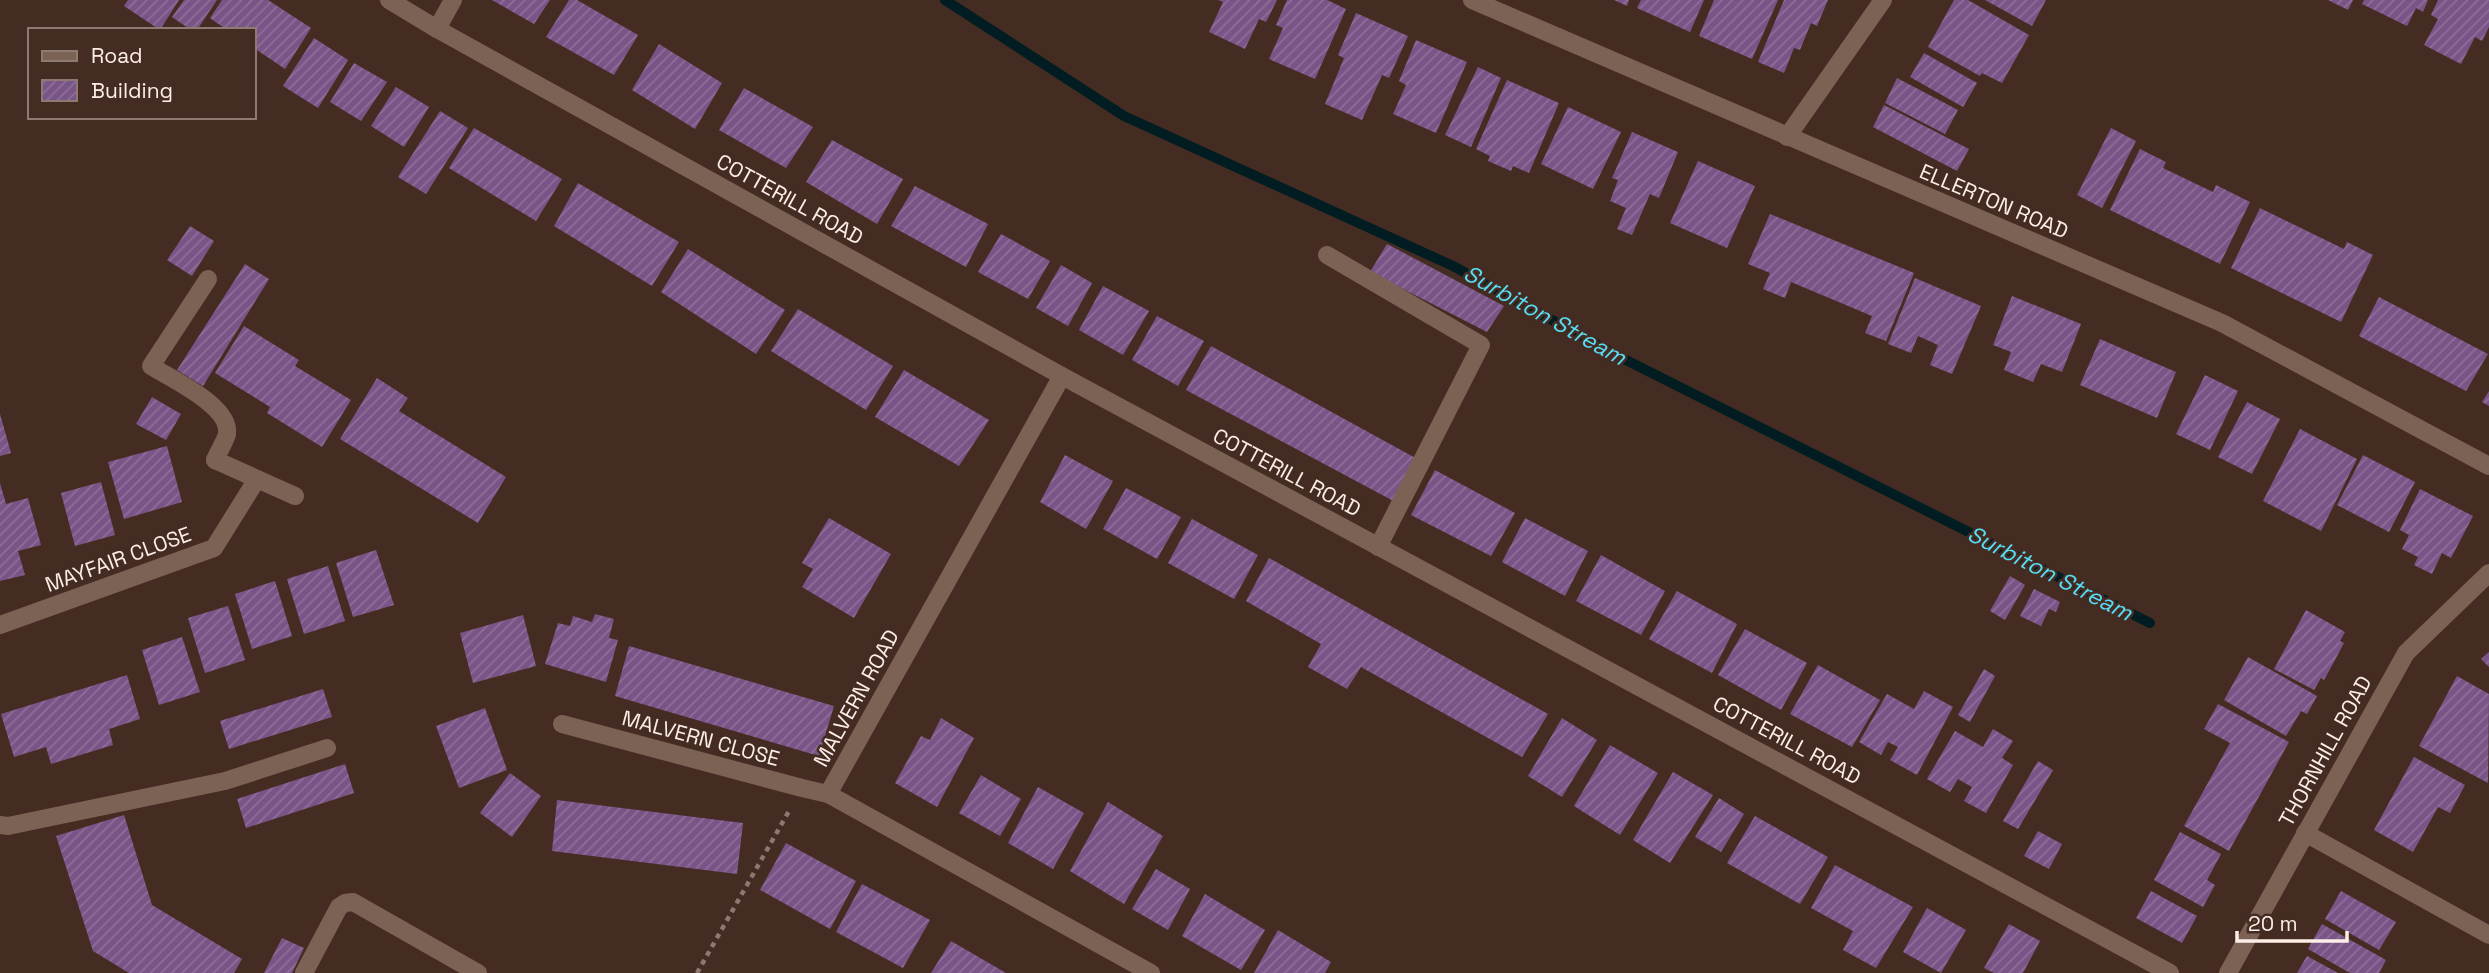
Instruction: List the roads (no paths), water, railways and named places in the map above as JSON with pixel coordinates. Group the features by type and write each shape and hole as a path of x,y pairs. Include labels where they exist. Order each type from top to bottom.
{"street":[{"name":"COTTERILL ROAD","path":"389,0 1062,376 2170,973"},
{"path":"437,29 453,0"},
{"name":"ELLERTON ROAD","path":"1472,0 2222,323 2489,466"},
{"path":"1787,137 1882,0"},
{"path":"1327,255 1481,345 1378,547"},
{"path":"208,279 151,366 216,407 225,419 227,434 215,460 295,496"},
{"name":"MALVERN ROAD","path":"1062,376 828,794 1150,973"},
{"name":"MAYFAIR CLOSE","path":"0,625 214,548 257,479"},
{"name":"THORNHILL ROAD","path":"2228,973 2406,653 2489,573"},
{"name":"MALVERN CLOSE","path":"562,724 828,794"},
{"path":"0,825 8,826 225,781 327,748"},
{"path":"2305,833 2489,935"},
{"path":"304,973 339,907 353,902 478,973"}],"waterway":[{"name":"Surbiton Stream","path":"945,0 1124,116 1453,266 1620,357 2150,623"}]}
